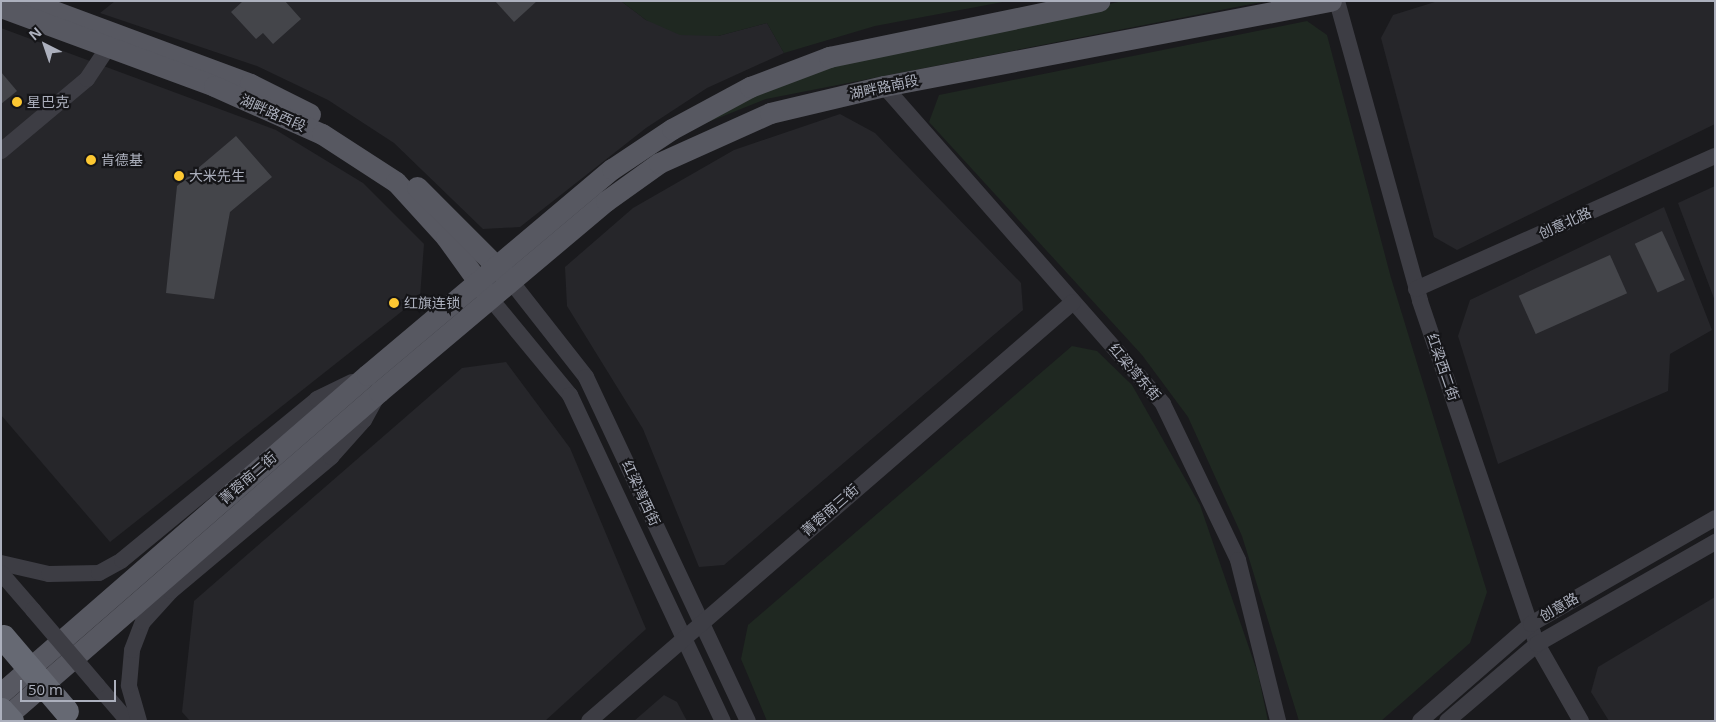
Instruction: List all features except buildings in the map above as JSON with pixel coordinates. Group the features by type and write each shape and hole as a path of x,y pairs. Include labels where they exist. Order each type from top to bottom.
{"highway":[{"path":"3,637 66,711"},
{"path":"1,710 11,721"}],"main road":[{"name":"湖畔路西段","path":"27,1 322,134 396,182 446,237 484,291"},
{"name":"湖畔路南段","path":"484,291 612,169 672,129 750,87 829,56 1099,1"},
{"name":"湖畔路南段","path":"504,274 658,163 770,113 884,86 1331,1"},
{"name":"湖畔路西段","path":"1,7 113,40 250,84 334,127 390,164 504,274"},
{"name":"菁蓉南二街","path":"1,693 484,291"},
{"name":"菁蓉南二街","path":"1,721 373,384"}],"street":[{"name":"红梁西二街","path":"1337,1 1416,289 1537,644 1581,721"},
{"path":"1,151 87,79 113,40"},
{"name":"红梁湾东街","path":"884,86 1163,404 1238,560 1278,721"},
{"name":"创意北路","path":"1416,289 1715,156"},
{"name":"红梁湾西街","path":"504,274 586,377 748,721"},
{"name":"红梁湾西街","path":"484,291 570,395 723,721"},
{"name":"菁蓉南三街","path":"589,721 682,637 1073,302"},
{"path":"1,563 49,574 99,573 122,560 317,399 373,384 364,420 331,457 171,591 143,622 132,650 129,685 140,721"},
{"name":"创意路","path":"1420,721 1531,624 1715,518"},
{"name":"创意路","path":"1447,721 1537,644 1715,542"},
{"path":"1,574 128,721"}],"shaded area":[{"path":"115,1 621,1 646,20 718,36 767,23 784,53 707,88 646,128 520,227 483,229 394,143 328,100 257,66 100,13"},
{"path":"621,1 1008,1 875,26 784,53 767,23 718,36 680,35 646,20"},
{"path":"1123,1 1267,1 766,99 691,129 689,123 823,65"},
{"path":"1438,1 1715,1 1715,124 1457,250 1434,237 1381,38 1393,15"},
{"path":"1307,21 1327,35 1391,278 1487,592 1470,643 1381,721 1299,721 1242,536 1188,417 1142,355 929,122 939,95"},
{"path":"1,28 276,130 363,183 424,244 420,297 110,542 1,415"},
{"path":"840,114 875,133 1021,283 1023,310 724,565 699,567 643,429 567,306 565,267 633,208 734,150"},
{"path":"1715,186 1715,301 1678,203"},
{"path":"1664,207 1712,330 1670,354 1668,391 1498,464 1458,336 1470,300"},
{"path":"1072,346 1097,351 1132,385 1200,505 1258,674 1268,721 767,721 741,659 748,625"},
{"path":"506,362 570,448 646,629 545,721 190,721 182,712 194,601 462,368"},
{"path":"1715,597 1715,721 1609,721 1591,692 1598,667"},
{"path":"664,695 677,702 687,721 634,721"}],"place":[{"name":"星巴克","path":"17,102"},
{"name":"肯德基","path":"91,160"},
{"name":"大米先生","path":"179,176"},
{"name":"红旗连锁","path":"394,303"}]}
